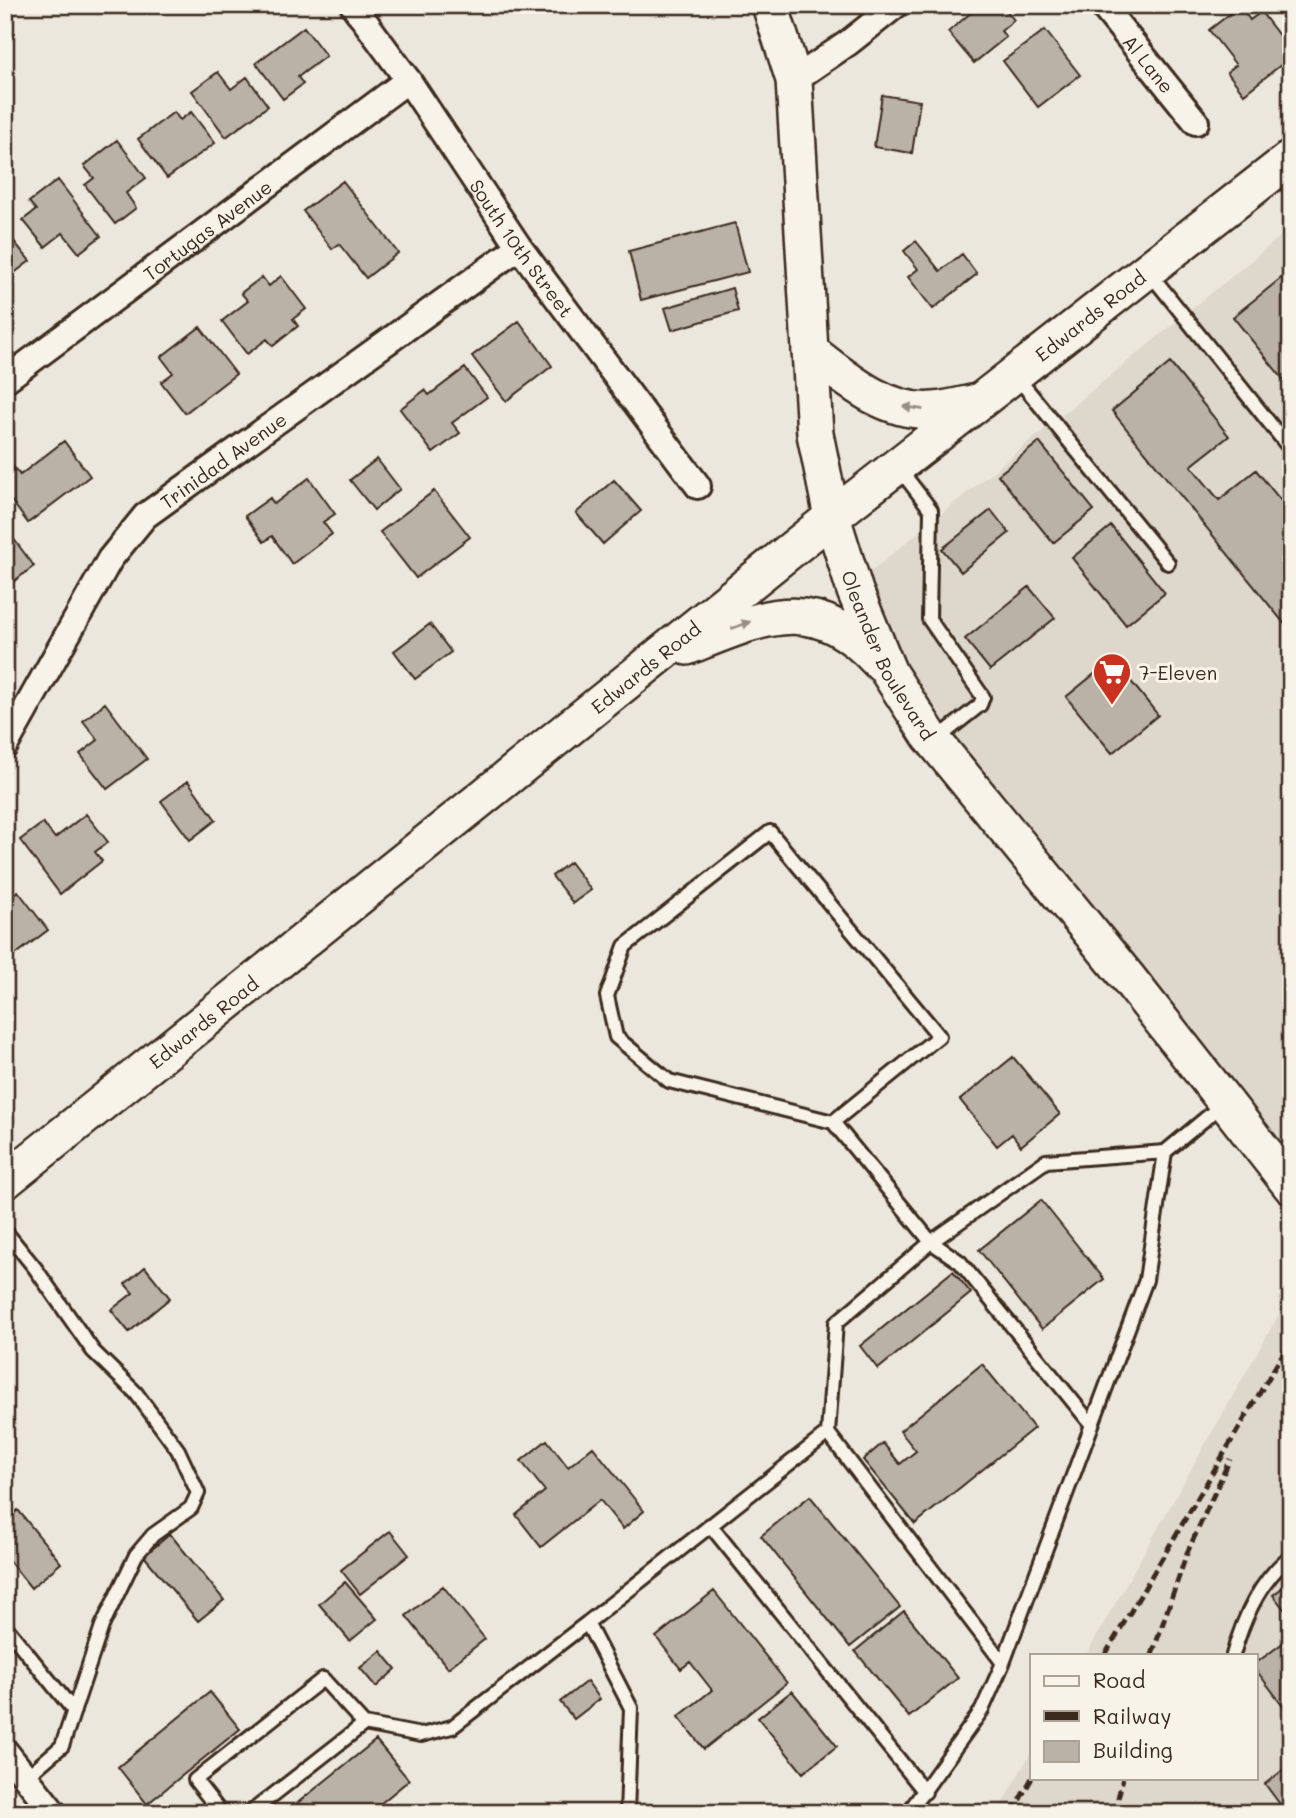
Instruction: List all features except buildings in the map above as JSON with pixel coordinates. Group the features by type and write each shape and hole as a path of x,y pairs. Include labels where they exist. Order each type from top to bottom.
{"main road":[{"name":"Oleander Boulevard","path":"770,5 794,80 815,435 832,517 855,591 889,673 934,741 1226,1101 1291,1186"},
{"name":"Edwards Road","path":"5,1181 832,517 1291,158"},
{"path":"810,351 848,380 880,399 910,410 933,411 980,401"},
{"path":"654,659 752,621 800,615 835,625 864,646 889,673"}],"street":[{"name":"South 10th Street","path":"353,5 408,80 519,247 698,486"},
{"path":"794,80 848,43 895,5"},
{"name":"Al Lane","path":"1102,5 1196,122"},
{"name":"Tortugas Avenue","path":"5,380 408,80"},
{"name":"Trinidad Avenue","path":"5,746 110,559 145,516 519,247"},
{"path":"5,1751 54,1813"}],"lane":[{"path":"1147,270 1291,450"},
{"path":"1014,374 1168,563"},
{"path":"897,466 931,510 929,619 984,697 980,705 934,741"},
{"path":"833,1122 939,1035 770,832 625,946 607,996 616,1037 669,1081 833,1122 931,1242 961,1262 1092,1425"},
{"path":"1003,1663 828,1433 836,1323 931,1242 1046,1161 1165,1152 1226,1101"},
{"path":"908,1813 982,1710 1003,1663 1146,1280 1165,1152"},
{"path":"5,1231 35,1268 93,1351 136,1393 178,1450 198,1493 191,1508 153,1535 136,1555 102,1626 62,1746 26,1777"},
{"path":"221,1813 195,1780 323,1679 364,1724 421,1735 452,1727 828,1433"},
{"path":"710,1525 925,1792"},
{"path":"1233,1654 1259,1591 1291,1556"},
{"path":"587,1623 631,1708 627,1813"},
{"path":"5,1626 74,1711"},
{"path":"250,1813 364,1724"}],"shaded area":[{"path":"1291,228 1291,1165 940,728 907,676 864,577"},
{"path":"1291,1293 1291,1813 997,1813 1030,1755 1030,1780 1258,1780 1258,1654 1087,1654"}],"railway":[{"path":"1106,1654 1291,1340"},
{"path":"1152,1654 1187,1553 1230,1459"},
{"path":"1012,1813 1031,1780"},
{"path":"1119,1813 1118,1798 1122,1780"}],"place":[{"name":"7-Eleven","path":"1112,706"}]}
